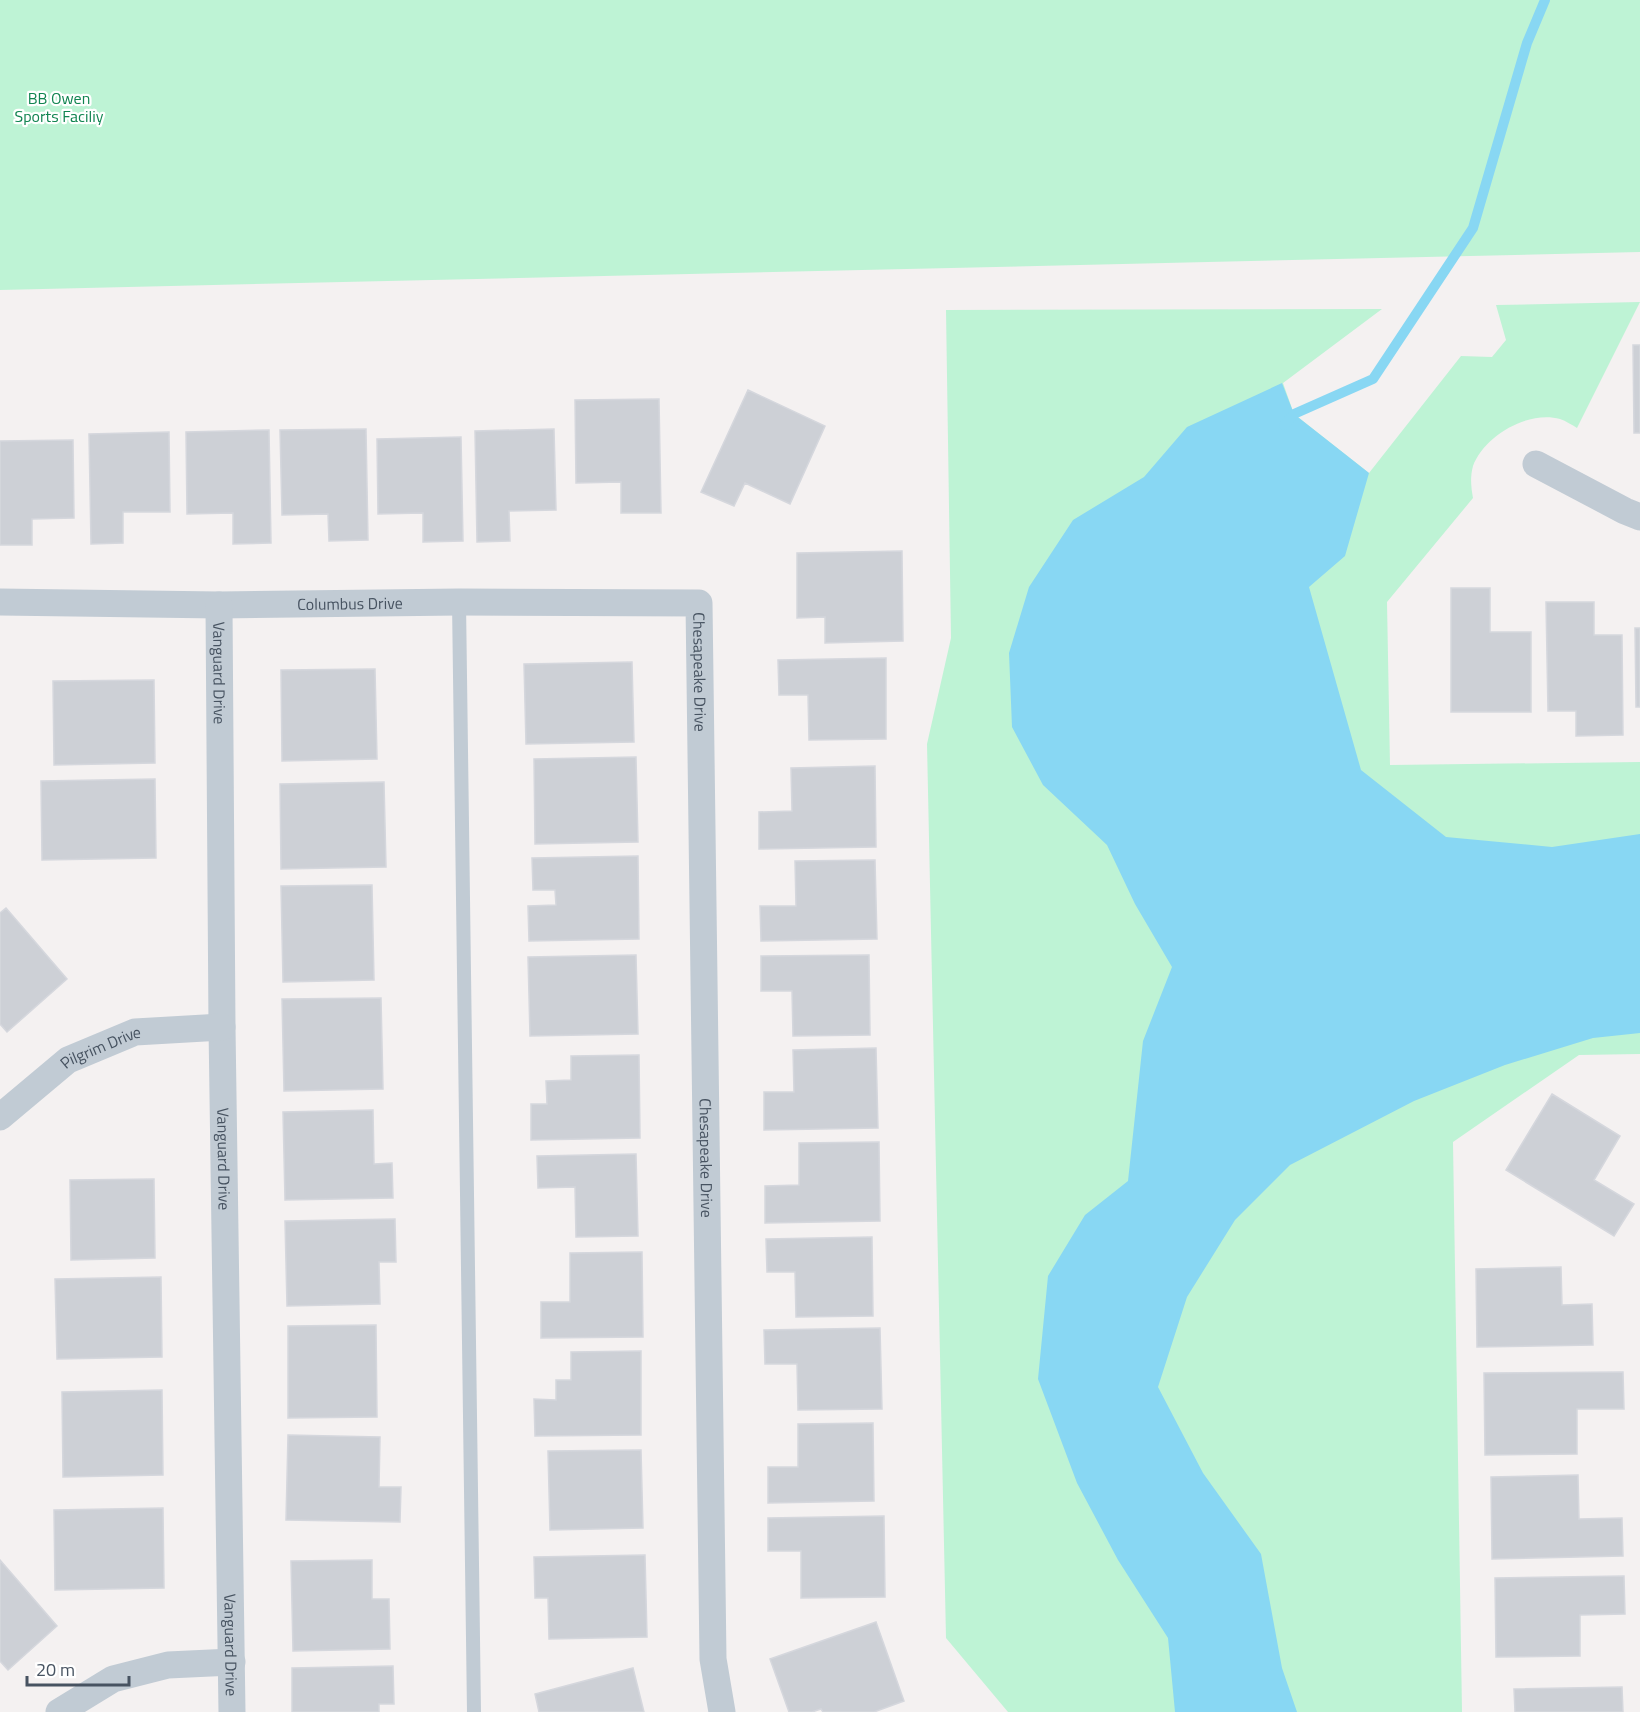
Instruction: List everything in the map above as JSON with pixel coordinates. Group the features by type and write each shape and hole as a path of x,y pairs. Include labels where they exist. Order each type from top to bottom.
{"street":[{"path":"1536,464 1624,511 1640,517"},
{"name":"Columbus Drive","path":"0,602 219,605 459,602 699,603"},
{"name":"Chesapeake Drive","path":"699,603 713,1659 722,1712"},
{"name":"Vanguard Drive","path":"219,605 222,1027 232,1712"},
{"name":"Pilgrim Drive","path":"0,1117 68,1060 135,1032 222,1027"},
{"path":"59,1712 113,1679 168,1665 232,1662"}],"lane":[{"path":"459,602 474,1712"}],"green space":[{"name":"BB Owen Sports Faciliy","path":"0,0 1640,0 1640,252 0,290"},
{"path":"1640,302 1577,428 1560,419 1534,418 1509,428 1487,445 1473,466 1471,482 1473,498 1387,602 1390,765 1640,762 1640,1054 1579,1055 1453,1142 1462,1712 1008,1712 946,1638 927,744 951,638 946,310 1382,309 1283,383 1294,414 1369,473 1461,356 1492,357 1506,340 1496,305"}],"water":[{"path":"1282,383 1294,414 1369,473 1345,556 1309,587 1361,770 1446,837 1552,847 1640,834 1640,1033 1593,1038 1505,1065 1414,1101 1290,1165 1235,1220 1187,1297 1158,1387 1203,1473 1261,1554 1282,1668 1297,1712 1175,1712 1168,1638 1118,1560 1077,1483 1038,1379 1048,1276 1085,1215 1128,1181 1143,1041 1172,967 1135,904 1107,845 1043,785 1012,727 1009,653 1029,587 1073,520 1144,477 1187,427"}],"building":[{"path":"1633,345 1640,345 1640,433 1634,433"},
{"path":"748,390 825,426 790,504 745,483 734,506 701,492"},
{"path":"659,399 661,513 621,513 621,482 576,483 575,400"},
{"path":"366,429 368,540 329,541 328,514 282,515 280,430"},
{"path":"554,429 556,510 509,511 510,541 477,542 475,431"},
{"path":"269,430 271,543 233,544 233,513 187,514 186,432"},
{"path":"169,432 170,512 123,512 123,543 91,544 89,434"},
{"path":"461,437 463,541 423,542 423,513 378,514 377,439"},
{"path":"73,440 74,518 32,519 32,545 0,545 0,441"},
{"path":"902,551 903,641 825,643 825,617 797,618 797,553"},
{"path":"1451,588 1490,588 1490,632 1531,632 1531,712 1451,712"},
{"path":"1546,602 1594,602 1594,635 1622,635 1623,735 1576,736 1576,711 1548,711"},
{"path":"1635,628 1640,628 1640,707 1636,707"},
{"path":"886,658 886,739 809,740 808,695 779,695 778,660"},
{"path":"632,662 634,742 526,744 524,664"},
{"path":"375,669 377,759 282,761 281,670"},
{"path":"154,680 155,763 54,765 53,681"},
{"path":"636,757 638,842 535,844 534,759"},
{"path":"875,766 876,847 759,849 759,812 792,811 791,768"},
{"path":"155,779 156,858 42,860 41,781"},
{"path":"384,782 386,867 281,869 280,784"},
{"path":"638,856 639,939 529,941 528,906 556,905 555,890 533,890 532,858"},
{"path":"875,860 877,939 761,941 760,906 796,906 795,861"},
{"path":"372,885 374,980 283,982 281,886"},
{"path":"6,908 67,979 7,1032 0,1024 0,913"},
{"path":"636,955 638,1034 530,1036 528,957"},
{"path":"869,955 870,1035 793,1036 792,991 761,991 761,956"},
{"path":"381,998 383,1089 284,1091 282,999"},
{"path":"876,1048 878,1128 764,1130 764,1092 794,1092 793,1050"},
{"path":"639,1055 640,1138 531,1140 531,1104 547,1104 546,1081 571,1080 571,1056"},
{"path":"1552,1094 1620,1136 1594,1180 1634,1204 1614,1236 1506,1170"},
{"path":"373,1110 374,1164 392,1163 393,1198 285,1200 283,1112"},
{"path":"879,1142 880,1221 765,1223 765,1186 799,1185 799,1143"},
{"path":"636,1154 638,1236 576,1237 575,1187 538,1188 537,1156"},
{"path":"154,1179 155,1258 71,1260 70,1180"},
{"path":"395,1219 396,1262 379,1262 380,1304 287,1306 285,1221"},
{"path":"872,1237 873,1316 796,1317 795,1272 767,1272 766,1239"},
{"path":"642,1252 643,1337 541,1338 541,1302 570,1302 570,1253"},
{"path":"1561,1267 1562,1305 1592,1304 1593,1345 1477,1347 1476,1269"},
{"path":"161,1277 162,1357 57,1359 55,1279"},
{"path":"376,1325 377,1417 288,1418 288,1326"},
{"path":"880,1328 882,1409 798,1410 797,1364 765,1364 764,1330"},
{"path":"641,1351 641,1435 535,1436 534,1399 556,1400 556,1380 571,1380 571,1352"},
{"path":"1623,1372 1624,1409 1577,1409 1577,1454 1485,1455 1484,1373"},
{"path":"162,1390 163,1475 63,1477 62,1392"},
{"path":"873,1423 874,1501 768,1503 768,1467 798,1467 798,1424"},
{"path":"288,1435 380,1437 379,1487 401,1487 400,1522 286,1520"},
{"path":"641,1450 643,1528 550,1530 548,1451"},
{"path":"1578,1475 1579,1519 1622,1518 1623,1556 1492,1559 1491,1477"},
{"path":"163,1508 164,1588 55,1590 54,1510"},
{"path":"884,1516 885,1597 801,1598 801,1551 768,1551 768,1518"},
{"path":"645,1555 647,1637 549,1639 548,1598 535,1598 534,1557"},
{"path":"0,1560 57,1626 8,1670 0,1661"},
{"path":"372,1560 372,1599 389,1599 390,1649 293,1651 291,1561"},
{"path":"1624,1576 1625,1614 1580,1615 1580,1656 1496,1657 1495,1578"},
{"path":"876,1622 904,1701 874,1712 823,1712 821,1709 812,1712 789,1712 770,1659"},
{"path":"393,1666 394,1704 379,1704 379,1712 292,1712 292,1668"},
{"path":"633,1668 644,1712 539,1712 535,1694"},
{"path":"1622,1687 1623,1712 1515,1712 1514,1689"}],"waterway":[{"path":"1284,425 1294,414 1373,379 1473,228 1527,43 1545,0"}]}
